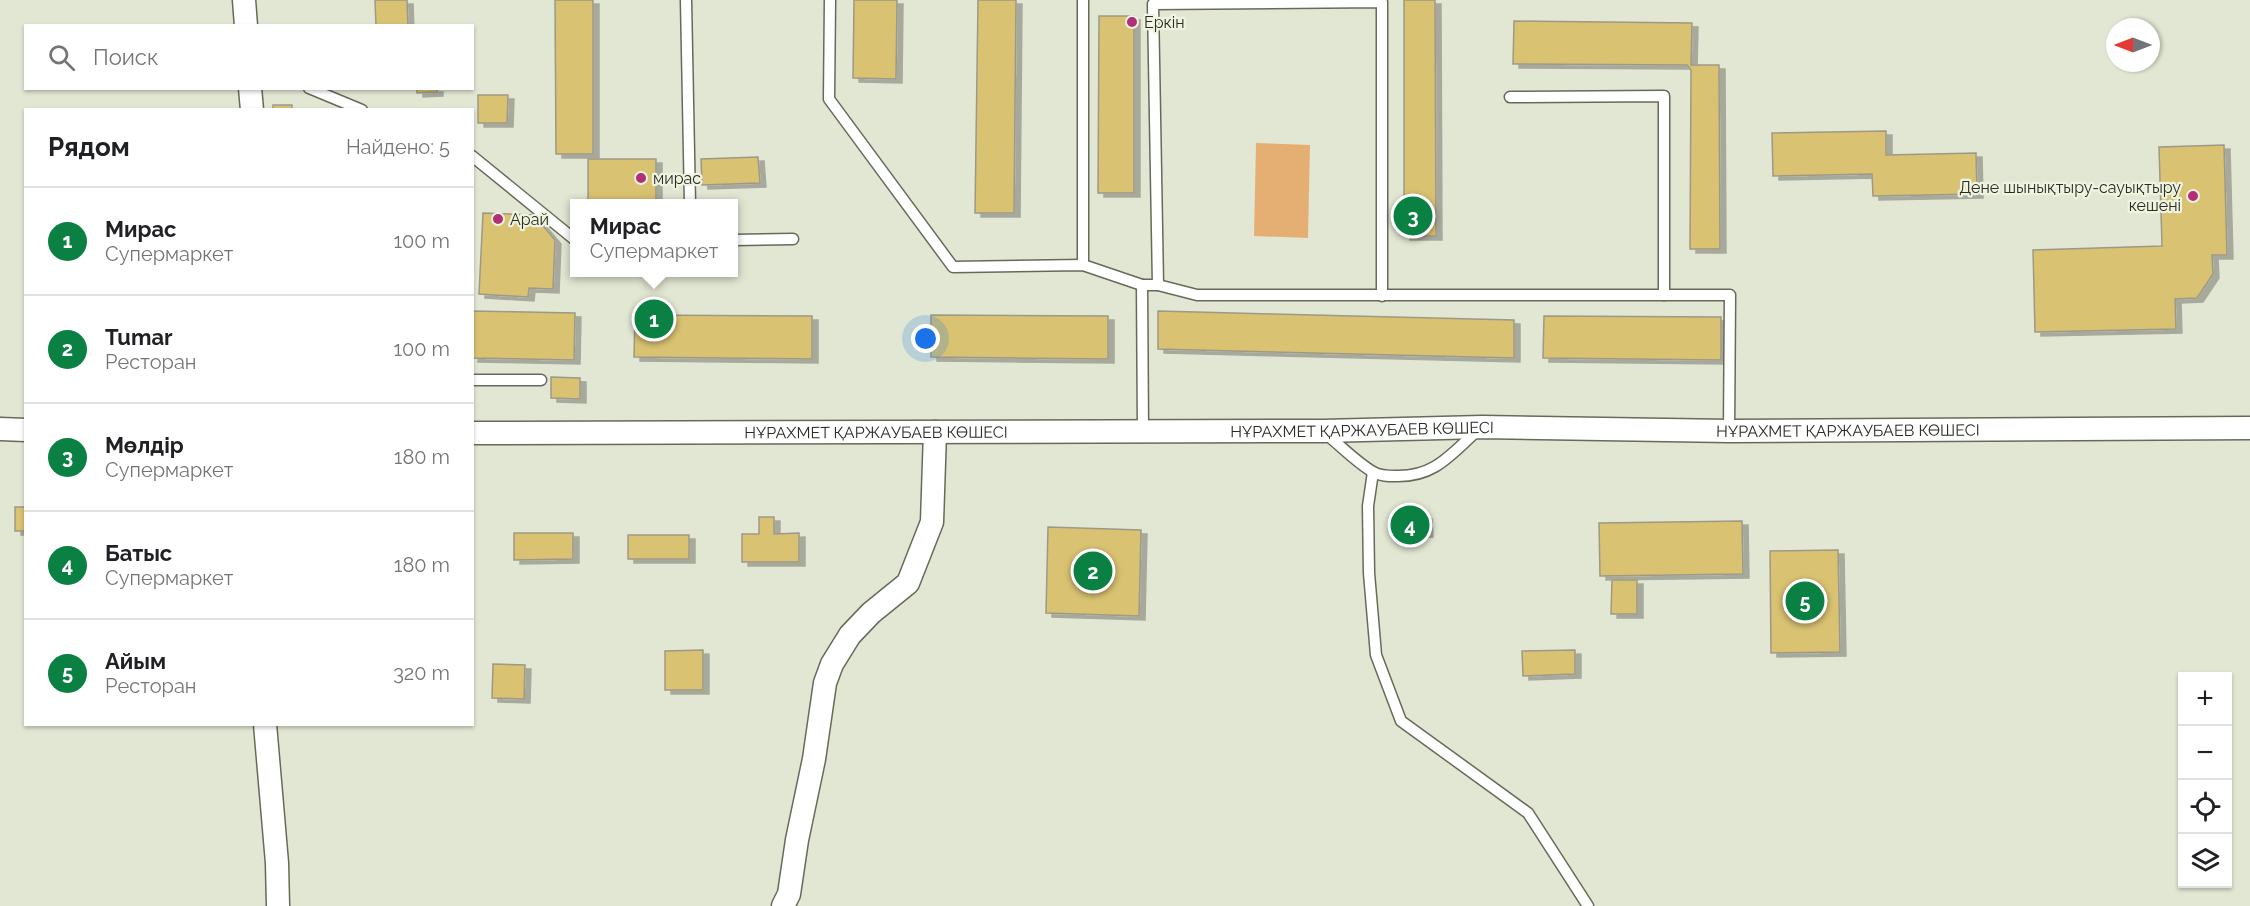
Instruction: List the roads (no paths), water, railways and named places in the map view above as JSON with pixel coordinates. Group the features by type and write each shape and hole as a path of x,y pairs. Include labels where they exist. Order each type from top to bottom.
{"street":[{"path":"244,0 246,24"},
{"path":"250,90 252,108"},
{"name":"НҰРАХМЕТ ҚАРЖАУБАЕВ КӨШЕСІ","path":"474,433 1323,431 1482,427 1729,431 2250,428"},
{"path":"0,429 24,430"},
{"path":"783,906 789,894 797,840 814,759 825,683 832,664 850,635 871,613 908,583 932,522 935,432"},
{"path":"265,726 277,863 278,906"}],"lane":[{"path":"686,0 690,199"},
{"path":"830,0 829,99 953,267 1083,265 1142,285 1158,285 1197,296 1730,295 1729,431"},
{"path":"1083,0 1083,265"},
{"path":"1158,285 1153,4 1382,2 1382,296"},
{"path":"314,90 357,108"},
{"path":"1510,97 1665,96 1664,296"},
{"path":"474,158 570,236"},
{"path":"738,240 793,239"},
{"path":"1142,285 1143,432"},
{"path":"474,380 541,380"},
{"path":"1323,431 1373,472 1384,476 1394,476 1424,473 1433,469 1482,427"},
{"path":"1373,472 1368,506 1369,573 1376,655 1401,721 1528,813 1588,906"}],"place":[{"name":"Еркін","path":"1132,22"},
{"name":"мирас","path":"641,178"},
{"name":"Дене шынықтыру-сауықтыру кешені","path":"2193,196"},
{"name":"Мөлдір","path":"1413,216"},
{"name":"Арай","path":"498,219"},
{"name":"Мирас","path":"654,319"},
{"name":"Батыс","path":"1410,525"},
{"name":"Tumar","path":"1093,571"},
{"name":"Айым","path":"1805,601"}]}
